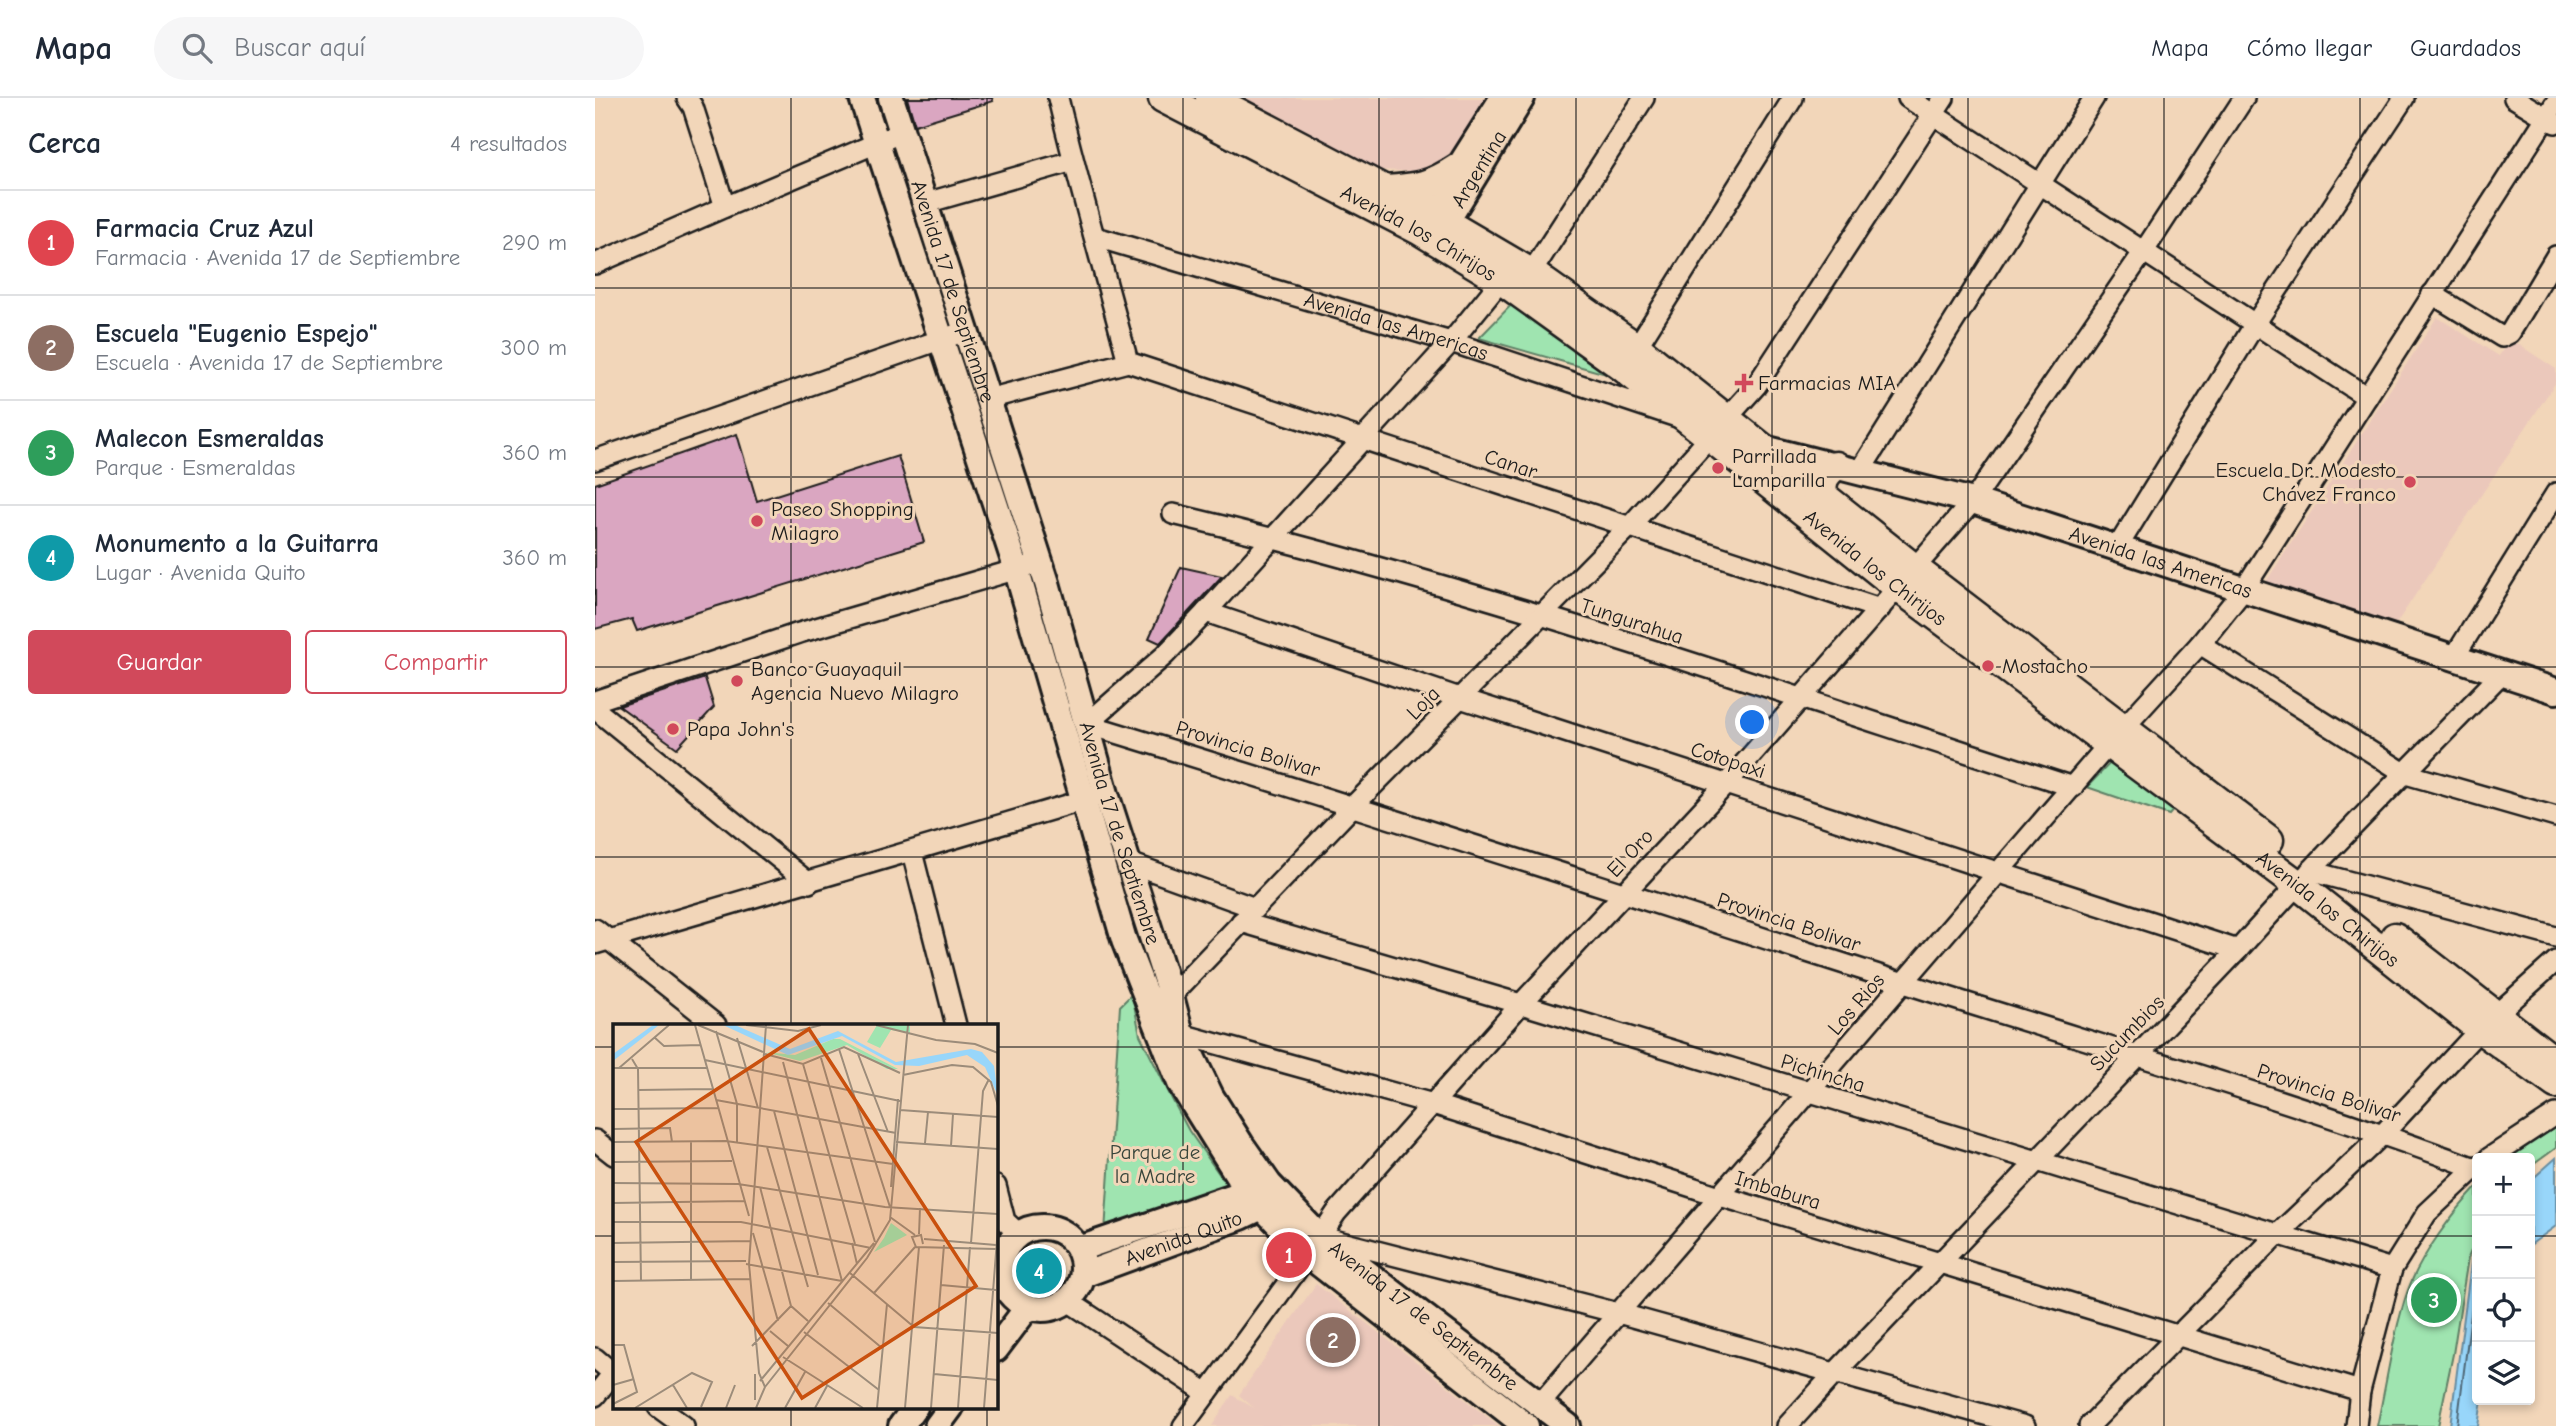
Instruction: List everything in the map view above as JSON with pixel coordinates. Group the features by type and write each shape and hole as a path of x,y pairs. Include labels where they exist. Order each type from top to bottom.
{"main road":[{"name":"Avenida los Chirijos","path":"1163,98 1432,226 1516,272 1630,358 1710,427 2304,878 2488,1023 2556,1084"},
{"name":"Avenida los Chirijos","path":"1210,98 1385,190 1432,226"},
{"path":"1385,190 1417,188 1437,182 1458,168"},
{"name":"Avenida los Chirijos","path":"1710,427 1762,448 1824,497 1907,578"},
{"path":"1824,497 1822,483 1829,471 1847,470"},
{"name":"Avenida los Chirijos","path":"2488,1023 2556,1062"}],"street":[{"path":"687,98 693,107 725,207"},
{"name":"Avenida 17 de Septiembre","path":"862,98 1016,570 1095,797 1127,862 1181,1034 1211,1096 1241,1144 1265,1195"},
{"name":"Avenida 17 de Septiembre","path":"891,98 1040,562 1087,724 1095,797 1124,940 1180,1083 1265,1195 1314,1246 1526,1426"},
{"path":"988,399 1128,362 1058,98"},
{"name":"Argentina","path":"1432,226 1458,168 1503,98"},
{"name":"Argentina","path":"1432,226 1523,98"},
{"path":"1087,724 1165,655 1206,612 1516,272 1644,98"},
{"path":"1630,358 1793,98"},
{"path":"1908,98 1938,106 2040,183 2367,397"},
{"path":"1847,470 2094,98"},
{"name":"El Oro","path":"1183,1426 1336,1213 1521,1004 1727,783 1973,501 2144,251 2243,98"},
{"path":"2117,548 2255,324 2404,98"},
{"path":"2514,98 2553,114"},
{"name":"Loja","path":"1171,996 1354,805 1630,527 1710,427 1756,386 1938,106"},
{"name":"Los Rios","path":"1540,1404 2116,736 2200,644 2244,589 2432,295 2553,114"},
{"path":"595,264 903,132"},
{"path":"926,203 1073,161"},
{"name":"Avenida las Americas","path":"1096,237 1451,342 1710,427"},
{"path":"2432,295 2503,337 2510,333 2556,256"},
{"path":"595,460 940,339 967,332"},
{"name":"Canar","path":"1128,362 1880,609"},
{"name":"Avenida las Americas","path":"1762,448 1973,501 2556,691"},
{"path":"2453,659 2556,493"},
{"name":"Tungurahua","path":"1173,514 1274,538 1542,615 2073,787"},
{"path":"595,701 799,633 1040,562"},
{"name":"Cotopaxi","path":"1206,612 1460,698 2238,950"},
{"path":"2200,644 2406,774 2556,817"},
{"name":"Sucumbios","path":"1787,1426 2304,878 2501,674"},
{"path":"595,709 809,883"},
{"name":"Provincia Bolivar","path":"1087,724 1354,805 1904,983 2472,1162"},
{"path":"599,937 809,883 1095,797"},
{"path":"912,852 956,1024"},
{"path":"1127,862 1255,908"},
{"path":"2304,878 2556,937"},
{"name":"Pichincha","path":"1241,922 1521,1004 2392,1269"},
{"path":"599,937 715,1024"},
{"path":"2089,1426 2277,1235 2383,1134 2488,1023 2556,961"},
{"path":"1144,990 1171,996"},
{"name":"Imbabura","path":"1181,1034 1433,1104 1720,1196 2360,1391"},
{"path":"2497,1153 2556,1114"},
{"path":"595,1140 613,1154"},
{"path":"2356,1426 2360,1391 2392,1269 2427,1213 2472,1171"},
{"path":"997,1190 1005,1221 1019,1234"},
{"name":"Avenida Quito","path":"1079,1249 1265,1195"},
{"name":"Avenida Quito","path":"1083,1275 1241,1217 1265,1195"},
{"path":"1032,1228 1059,1230 1079,1249 1083,1275 1068,1301 1052,1309 1027,1308 1010,1296 1000,1294 999,1252 1019,1234 1032,1228"},
{"path":"1314,1246 1618,1314 2025,1426"},
{"name":"Avenida 17 de Septiembre","path":"1314,1246 1568,1426"},
{"path":"1068,1301 1207,1393"},
{"path":"997,1348 1027,1308"},
{"path":"595,1358 613,1372"},
{"path":"595,1396 613,1374"},
{"path":"659,1408 684,1426"},
{"path":"901,1426 914,1408"},
{"path":"937,1426 950,1408"}],"shaded area":[{"path":"1241,98 1487,98 1450,157 1437,168 1424,172 1381,170"},
{"name":"Escuela Dr. Modesto Chávez Franco","path":"2437,317 2499,356 2510,339 2556,369 2556,382 2394,627 2266,582"},
{"path":"1316,1284 1499,1426 1212,1426 1232,1395 1254,1408 1239,1395"}],"green space":[{"path":"1515,301 1617,377 1479,338"},
{"path":"2113,760 2175,808 2169,815 2087,787"},
{"name":"Parque de la Madre","path":"1132,994 1140,1035 1173,1101 1189,1131 1229,1188 1105,1232 1120,1006"},
{"path":"2556,1127 2556,1148 2535,1163 2535,1153 2516,1153"},
{"path":"2472,1193 2472,1249 2468,1258 2453,1354 2438,1426 2377,1426 2394,1340 2408,1290 2421,1263"},
{"path":"1039,1250 1052,1255 1057,1268 1052,1281 1039,1286 1026,1281 1021,1268 1026,1255"}],"water":[{"path":"2556,1158 2556,1226 2535,1241 2535,1216 2535,1177"},
{"path":"2472,1255 2472,1405 2481,1405 2478,1426 2450,1426"}],"building":[{"path":"907,98 992,98 993,101 915,125"},
{"name":"Paseo Shopping Milagro","path":"737,434 757,501 898,456 924,542 637,631 632,619 595,629 595,484"},
{"path":"1181,567 1222,576 1160,643 1149,638"},
{"name":"Papa John's","path":"705,678 714,707 677,748 619,706"}],"place":[{"name":"Farmacias MIA","path":"1744,383"},
{"name":"Parrillada Lamparilla","path":"1718,468"},
{"name":"Escuela Dr. Modesto Chávez Franco","path":"2410,482"},
{"name":"Paseo Shopping Milagro","path":"757,521"},
{"name":"Mostacho","path":"1988,666"},
{"name":"Banco Guayaquil Agencia Nuevo Milagro","path":"737,681"},
{"name":"Papa John's","path":"673,729"},
{"name":"Farmacia Cruz Azul","path":"1289,1255"},
{"name":"Monumento a la Guitarra","path":"1039,1271"},
{"name":"Malecon Esmeraldas","path":"2434,1300"},
{"name":"Escuela \"Eugenio Espejo\"","path":"1333,1340"}]}
